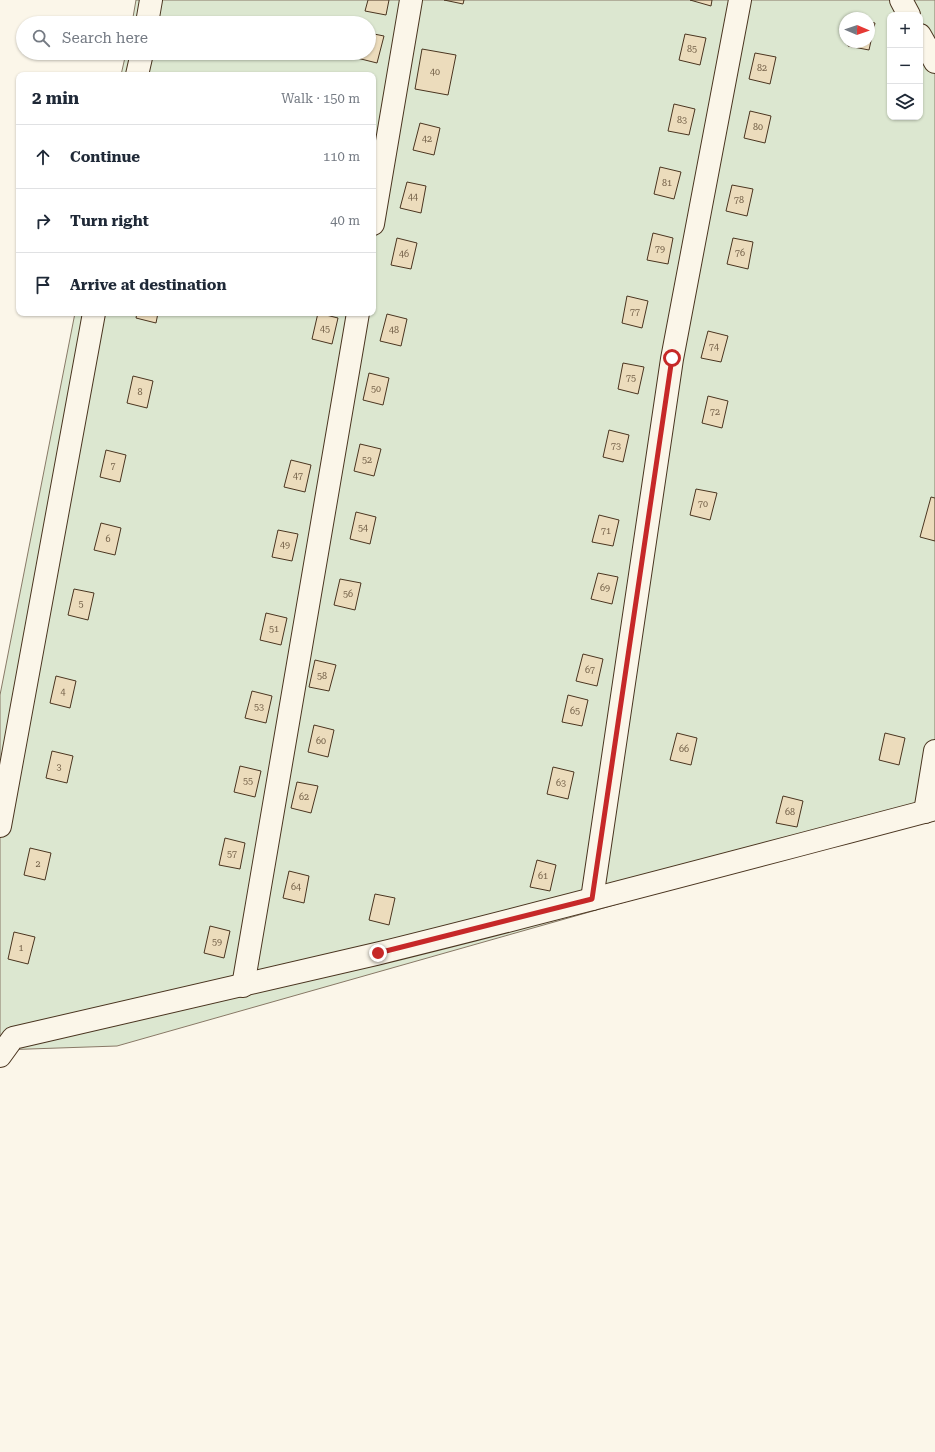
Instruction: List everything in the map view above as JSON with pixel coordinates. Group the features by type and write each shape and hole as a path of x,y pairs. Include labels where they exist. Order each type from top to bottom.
{"street":[{"path":"148,16 151,0"},
{"path":"376,206 411,0"},
{"path":"592,899 672,358 740,0"},
{"path":"901,0 907,12"},
{"path":"923,40 935,62"},
{"path":"139,72 141,60"},
{"path":"0,826 93,316"},
{"path":"243,986 357,316"},
{"path":"0,1056 13,1038 243,986 592,899 930,810 935,751"}],"green space":[{"path":"136,0 935,0 935,814 117,1046 0,1050 0,695 74,316 376,316 376,72 122,72 124,60 376,60 376,16 133,16"}],"building":[{"path":"368,0 389,0 386,15 365,11"},
{"path":"444,0 464,0 463,4"},
{"path":"690,0 712,0 711,6"},
{"path":"376,34 384,36 377,63 365,60 376,60"},
{"path":"685,34 706,38 700,65 679,60"},
{"path":"858,48 869,48 869,50"},
{"path":"422,49 456,55 448,95 415,89"},
{"path":"755,53 776,57 770,84 749,79"},
{"path":"674,104 695,109 689,135 668,131"},
{"path":"750,111 771,116 765,143 744,138"},
{"path":"420,123 440,128 434,155 413,150"},
{"path":"660,167 681,172 674,199 654,194"},
{"path":"407,182 426,186 421,213 400,208"},
{"path":"732,185 753,189 747,216 726,211"},
{"path":"653,233 673,238 668,264 647,260"},
{"path":"397,238 417,243 411,269 391,265"},
{"path":"733,238 753,242 748,269 727,264"},
{"path":"627,296 648,301 642,328 622,323"},
{"path":"387,314 407,319 401,346 380,341"},
{"path":"136,316 157,316 156,323 136,318"},
{"path":"317,316 330,316 338,318 332,344 312,339"},
{"path":"708,331 728,336 721,362 701,358"},
{"path":"623,363 644,367 638,394 618,389"},
{"path":"369,373 389,378 383,405 363,400"},
{"path":"133,376 153,381 147,408 127,403"},
{"path":"708,396 728,401 722,428 702,423"},
{"path":"609,430 629,435 623,462 603,457"},
{"path":"360,444 381,449 374,476 354,471"},
{"path":"106,450 126,455 120,482 100,477"},
{"path":"291,460 311,465 305,492 284,487"},
{"path":"696,489 717,493 710,520 690,515"},
{"path":"931,497 935,498 935,541 920,537"},
{"path":"356,512 376,517 370,544 350,539"},
{"path":"599,515 619,520 613,546 592,542"},
{"path":"101,523 121,528 115,555 94,550"},
{"path":"278,530 298,534 292,561 272,557"},
{"path":"598,573 618,577 612,604 591,599"},
{"path":"340,579 361,583 355,610 334,605"},
{"path":"74,589 94,593 88,620 68,615"},
{"path":"266,613 287,618 281,645 260,640"},
{"path":"583,654 603,659 597,686 576,681"},
{"path":"315,660 336,665 329,691 309,687"},
{"path":"56,676 76,681 70,708 50,703"},
{"path":"252,691 272,696 266,723 245,718"},
{"path":"568,695 588,700 582,726 562,722"},
{"path":"314,725 334,730 328,757 308,752"},
{"path":"677,733 697,738 691,765 670,760"},
{"path":"885,733 905,738 899,765 879,760"},
{"path":"52,751 73,756 67,783 46,778"},
{"path":"240,766 261,771 255,797 234,792"},
{"path":"553,767 574,772 568,799 547,794"},
{"path":"297,782 318,786 311,813 291,808"},
{"path":"783,796 803,801 797,827 776,823"},
{"path":"225,838 245,843 240,869 219,865"},
{"path":"30,848 51,853 45,880 24,875"},
{"path":"537,860 556,865 550,891 530,887"},
{"path":"289,871 309,876 304,903 283,898"},
{"path":"375,894 395,898 389,925 369,920"},
{"path":"210,926 230,931 224,958 204,953"},
{"path":"14,932 35,937 28,964 8,959"}],"route":[{"path":"378,953 592,899 672,358"}]}
